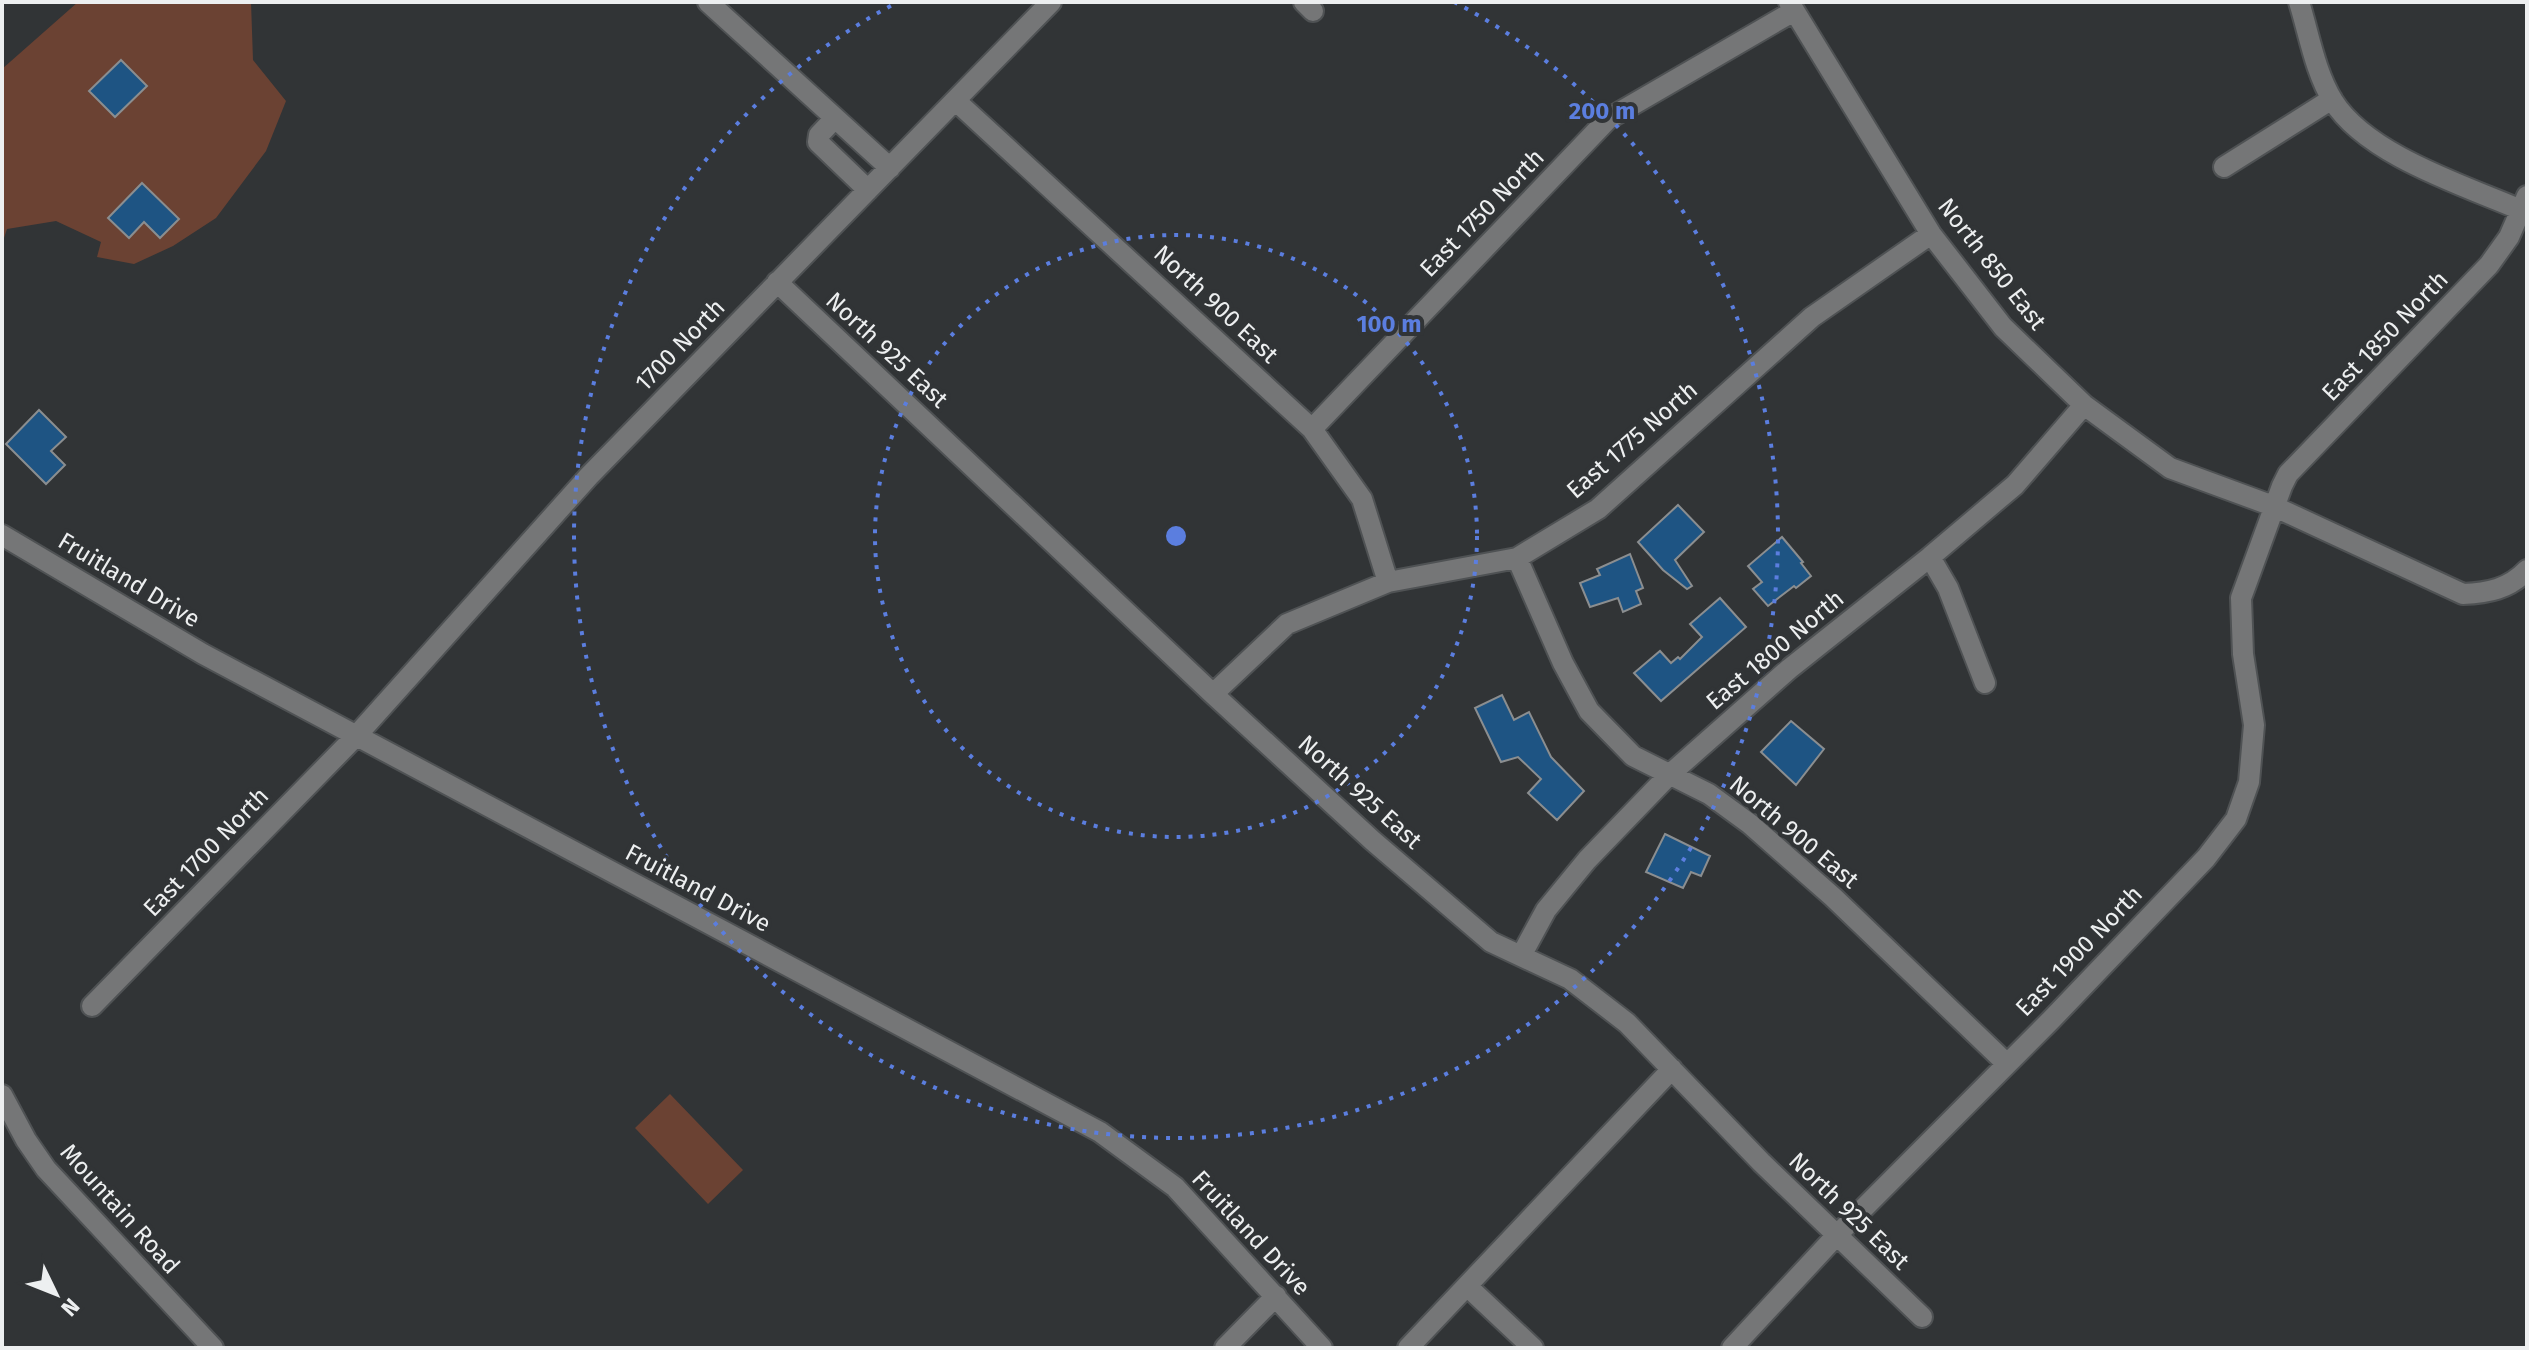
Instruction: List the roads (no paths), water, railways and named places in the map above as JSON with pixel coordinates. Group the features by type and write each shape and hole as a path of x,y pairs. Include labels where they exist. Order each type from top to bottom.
{"street":[{"path":"708,2 890,168"},
{"name":"1700 North","path":"357,735 589,476 1051,2"},
{"path":"2299,2 2318,66 2332,99 2351,124 2402,158 2524,203"},
{"name":"North 850 East","path":"1791,6 1931,234 2003,327 2084,405 2170,468 2273,506 2463,594 2490,593 2517,581 2527,570"},
{"name":"East 1750 North","path":"1312,429 1608,119 1791,6"},
{"path":"2224,167 2332,99"},
{"name":"North 900 East","path":"956,101 1312,429 1362,499 1388,582"},
{"path":"835,118 819,135 818,142 868,190"},
{"name":"East 1850 North","path":"2273,506 2288,474 2489,265 2509,237 2524,203"},
{"name":"East 1775 North","path":"1213,694 1287,624 1388,582 1517,558 1598,509 1812,317 1931,234"},
{"name":"North 925 East","path":"777,282 1373,841 1491,942 1570,979 1627,1023 1836,1236 1922,1317"},
{"name":"East 1800 North","path":"1521,956 1546,910 1579,870 1668,776 1789,669 2015,485 2084,405"},
{"name":"East 1900 North","path":"1732,1348 1836,1236 2051,1020 2206,858 2236,819 2249,782 2254,725 2243,654 2241,598 2273,506"},
{"name":"Fruitland Drive","path":"2,535 203,654 1100,1132 1175,1187 1322,1348"},
{"path":"1930,557 1948,588 1985,683"},
{"name":"North 900 East","path":"1517,558 1563,663 1589,711 1633,756 1709,794 1750,824 1833,897 2006,1063"},
{"name":"East 1700 North","path":"92,1006 357,735"},
{"path":"1408,1348 1672,1069"},
{"name":"Mountain Road","path":"2,1095 46,1169 213,1348"},
{"path":"1467,1286 1533,1348"},
{"path":"1225,1348 1276,1296"}]}
